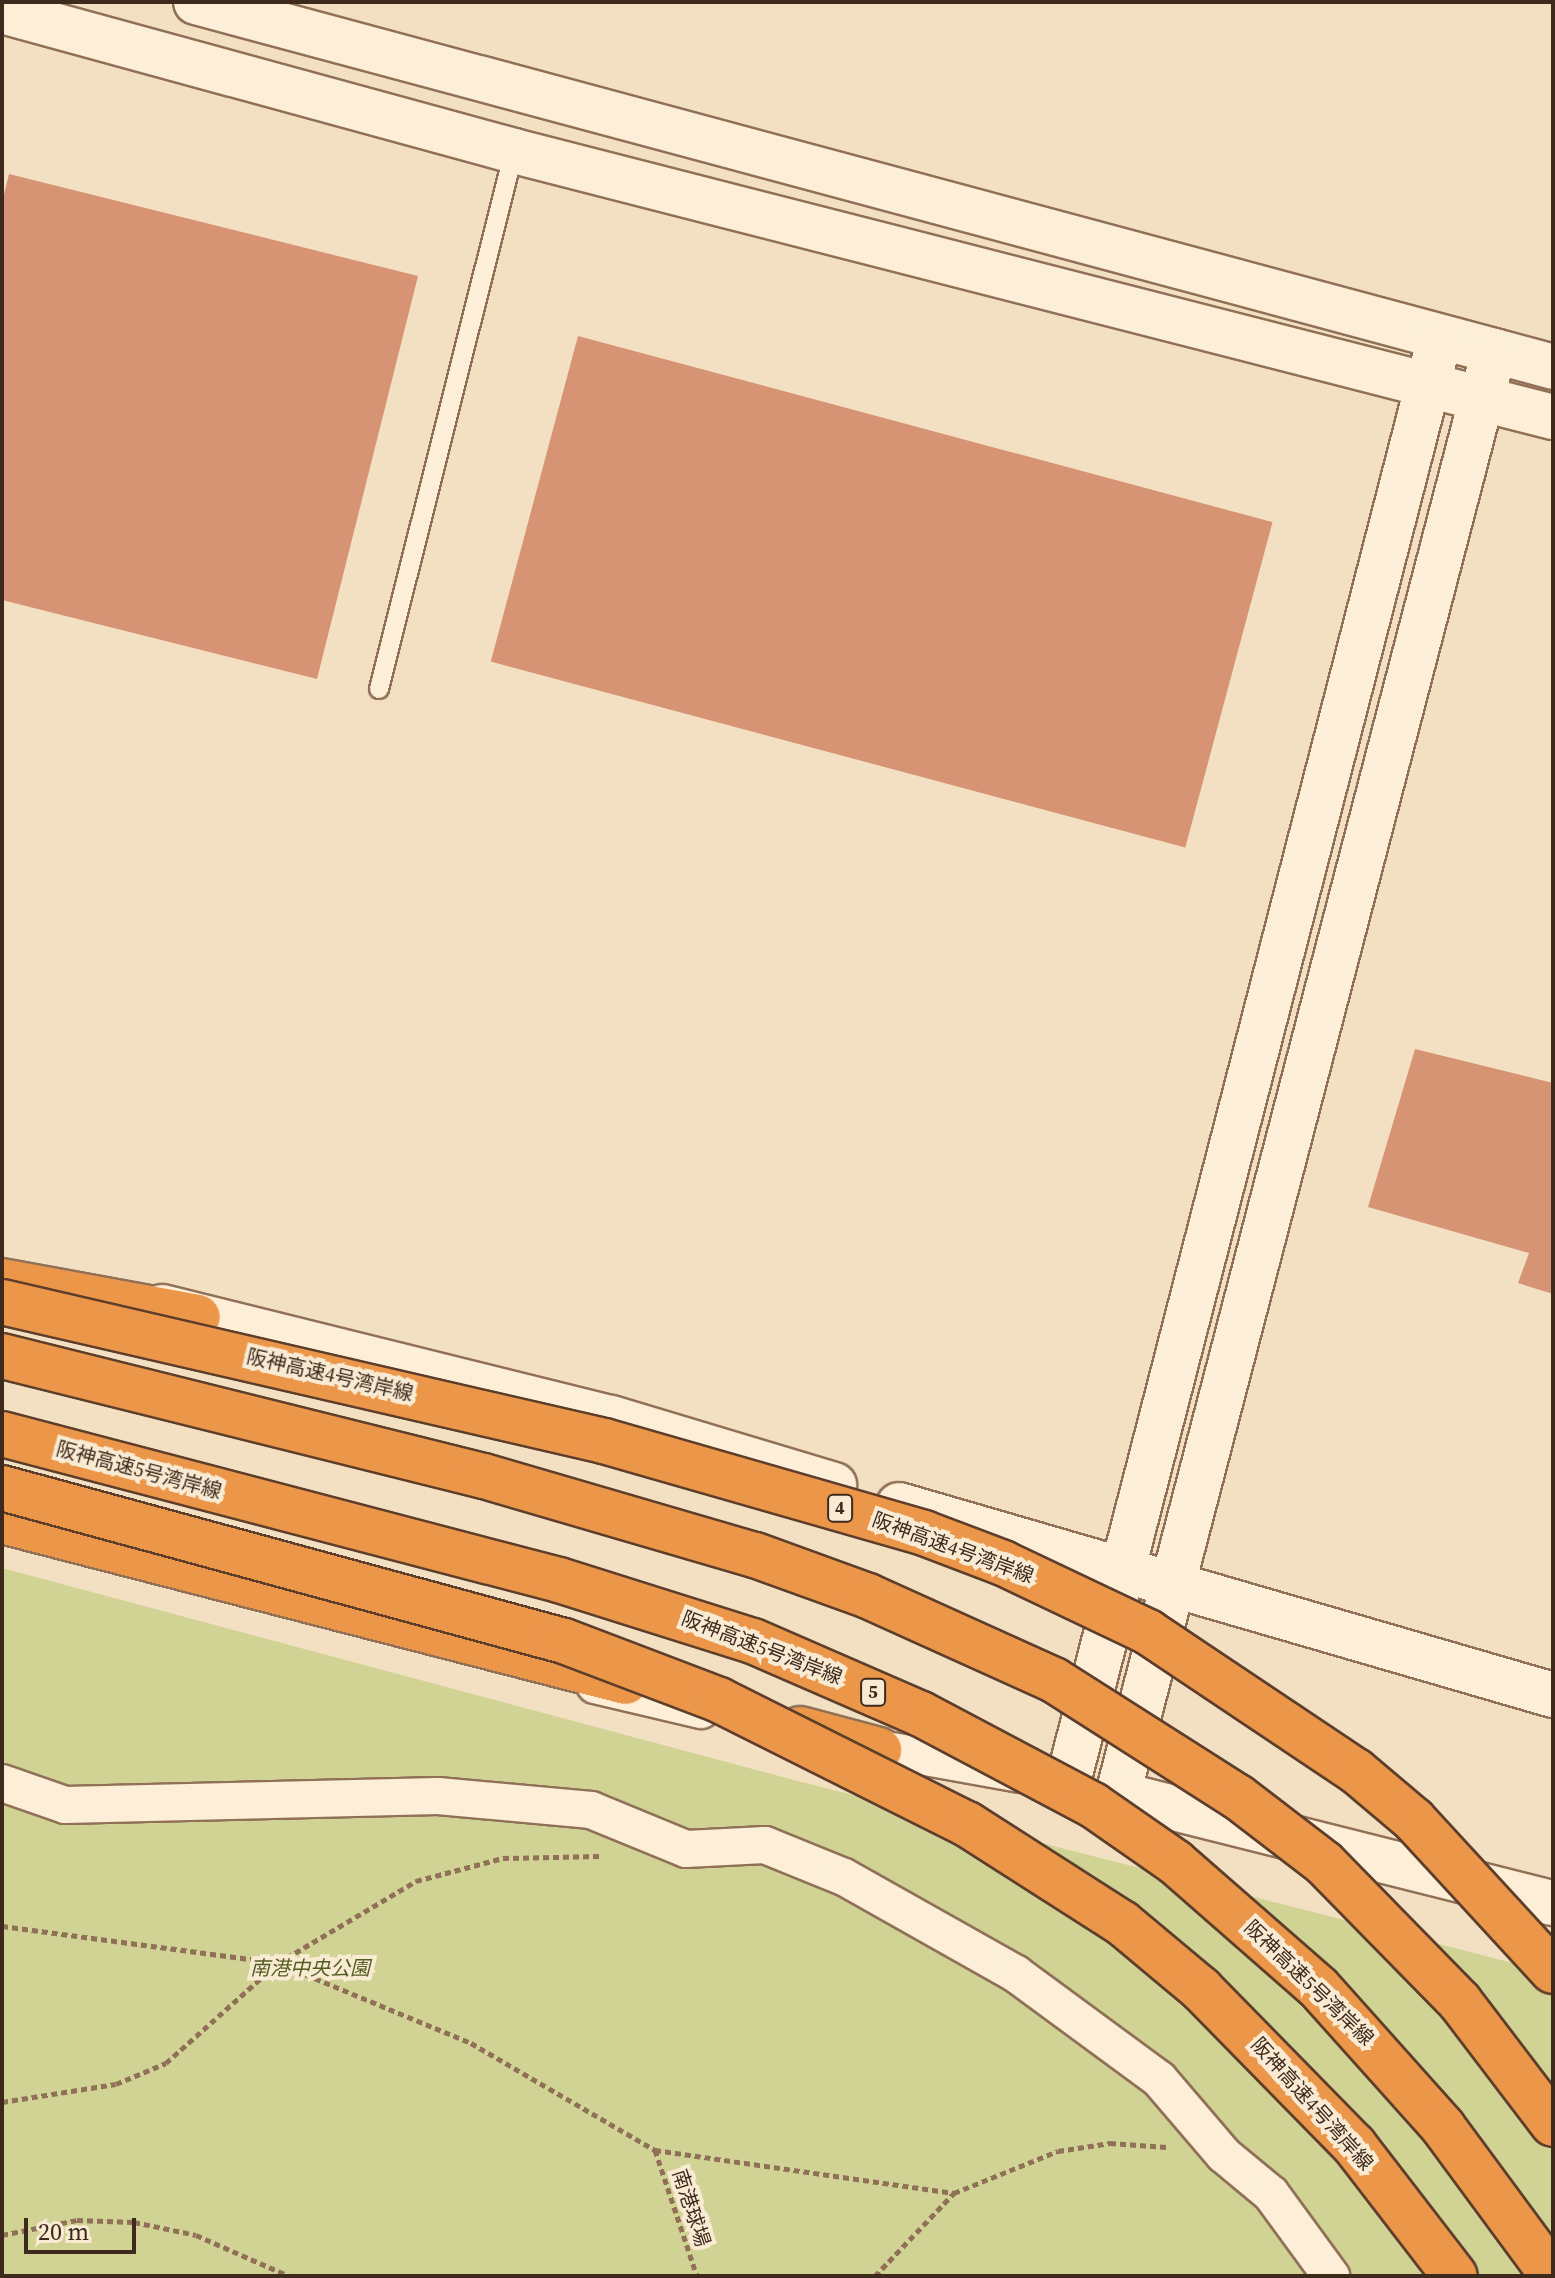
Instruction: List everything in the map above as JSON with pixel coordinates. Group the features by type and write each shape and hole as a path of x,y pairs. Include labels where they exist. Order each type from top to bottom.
{"highway":[{"path":"2,1281 198,1317"},
{"name":"阪神高速4号湾岸線","path":"2,1302 604,1441 924,1533 1003,1563 1148,1632 1331,1752 1414,1820 1553,1971"},
{"path":"2,1356 484,1476 741,1551 882,1602 1054,1680 1214,1781 1324,1863 1460,2002 1553,2124"},
{"name":"阪神高速5号湾岸線","path":"2,1434 559,1580 753,1641 921,1714 1093,1805 1175,1862 1318,1987 1443,2127 1553,2276"},
{"name":"阪神高速4号湾岸線","path":"2,1488 564,1641 719,1700 967,1824 1122,1923 1201,1989 1354,2145 1455,2276"},
{"path":"2,1521 329,1601 879,1750"}],"street":[{"path":"196,2 1553,367"},
{"path":"2,11 514,151 1553,417"},
{"path":"1068,1782 1440,337"},
{"path":"1118,1794 1494,351"},
{"path":"2,1260 198,1317 611,1418 1171,1586 1553,1695"},
{"path":"2,1543 879,1750 1068,1782 1553,1903"},
{"path":"2,1783 65,1805 438,1796 591,1810 686,1849 765,1845 844,1877 1016,1974 1159,2079 1224,2155 1271,2194 1331,2276"}],"lane":[{"path":"379,689 514,151"}],"path":[{"path":"2,2102 116,2084 166,2063 278,1963 416,1881 451,1869 503,1858 614,1855"},
{"path":"2,1926 278,1963 471,2043 655,2150 954,2193"},
{"path":"875,2276 954,2193 1058,2151 1110,2143 1224,2155"},
{"name":"南港球場","path":"655,2150 697,2276"},
{"path":"2,2235 77,2220 134,2222 196,2235 289,2276"}],"green space":[{"name":"南港中央公園","path":"2,1568 794,1780 1553,1973 1553,2276 2,2276"}],"building":[{"path":"9,174 418,276 317,679 2,600 2,203"},
{"path":"578,336 1273,522 1185,848 491,662"},
{"path":"1415,1049 1553,1083 1553,1294 1518,1283 1529,1253 1368,1207"}]}
